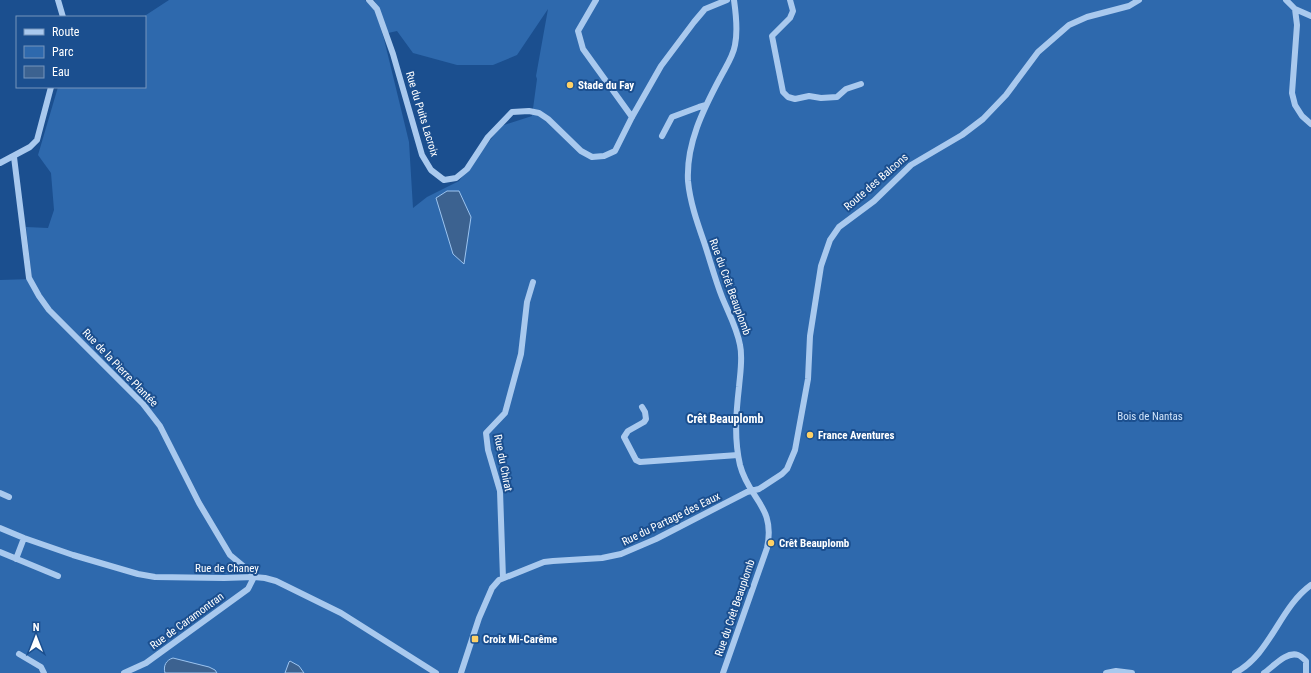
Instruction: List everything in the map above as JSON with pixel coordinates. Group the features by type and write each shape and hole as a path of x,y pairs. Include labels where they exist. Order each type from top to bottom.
{"street":[{"path":"58,0 63,16"},
{"name":"Rue du Puits Lacroix","path":"369,0 377,9 393,54 422,154 431,170 444,180 456,178 467,169 488,137 512,112 529,111 539,113 548,119 581,151 592,157 604,156 615,151 632,117 661,66 705,9 727,0"},
{"path":"596,0 578,32 583,49 632,117"},
{"name":"Rue du Crêt Beauplomb","path":"723,673 767,548 769,537 766,514 743,474 738,455 736,422 740,373 740,346 737,333 712,270 694,213 688,181 688,158 694,136 706,105 735,46 736,32 734,0"},
{"path":"790,0 793,11 790,18 772,36 783,92 788,97 795,99 809,96 821,98 837,97 846,89 861,84"},
{"name":"Route des Balcons","path":"752,491 759,489 785,472 797,446 808,379 810,336 821,266 827,246 833,234 843,223 886,190 902,171 962,135 983,119 1006,95 1038,52 1069,25 1087,17 1130,6 1139,0"},
{"path":"1286,0 1295,10 1311,16"},
{"path":"1295,10 1297,25 1292,93 1295,105 1302,116 1311,124"},
{"path":"0,163 14,157 30,147 37,140 51,88"},
{"path":"662,136 672,117 706,105"},
{"name":"Rue de la Pierre Plantée","path":"14,157 29,278 39,296 49,310 143,404 160,426 199,503 230,555 254,574 254,577"},
{"name":"Rue du Chirat","path":"503,578 500,491 488,450 486,433 505,413 521,354 527,302 533,282"},
{"path":"642,407 645,412 646,419 624,434 624,437 636,460 644,461 738,455"},
{"name":"Rue du Partage des Eaux","path":"503,578 548,562 602,558 621,554 656,539 752,491"},
{"path":"1,495 9,497"},
{"name":"Rue de Chaney","path":"0,528 73,555 145,576 224,578 254,577 276,581 327,606 436,673"},
{"path":"16,559 24,538"},
{"path":"0,552 58,576"},
{"name":"Rue de Caramontran","path":"124,673 146,663 248,589 254,577"},
{"path":"462,673 479,618 488,597 496,583 503,578"},
{"path":"1235,673 1248,665 1257,656 1297,598 1311,585"},
{"path":"19,654 41,667 44,673"},
{"path":"1264,673 1283,659 1292,655 1298,655 1306,660 1306,673"},
{"path":"1106,673 1132,673"}],"green space":[{"name":"Bois de Nantas","path":"169,0 365,0 375,10 384,39 409,142 413,208 427,197 459,181 501,126 532,116 537,79 536,76 548,9 517,55 493,65 457,65 413,53 397,31 388,33 379,8 374,0 1311,0 1311,673 0,673 0,280 32,279 26,227 48,228 54,210 51,173 38,155 58,88 146,88 146,16 145,16"}],"water":[{"path":"447,191 459,191 471,217 464,264 453,254 436,198"},
{"path":"173,658 209,667 217,673 165,673 164,668 166,664"},
{"path":"290,661 299,666 304,673 285,673"}],"place":[{"name":"Stade du Fay","path":"570,85"},
{"name":"France Aventures","path":"810,435"},
{"name":"Crêt Beauplomb","path":"771,543"},
{"name":"Croix Mi-Carême","path":"475,639"}],"district":[{"name":"Crêt Beauplomb","path":"725,419"}]}
